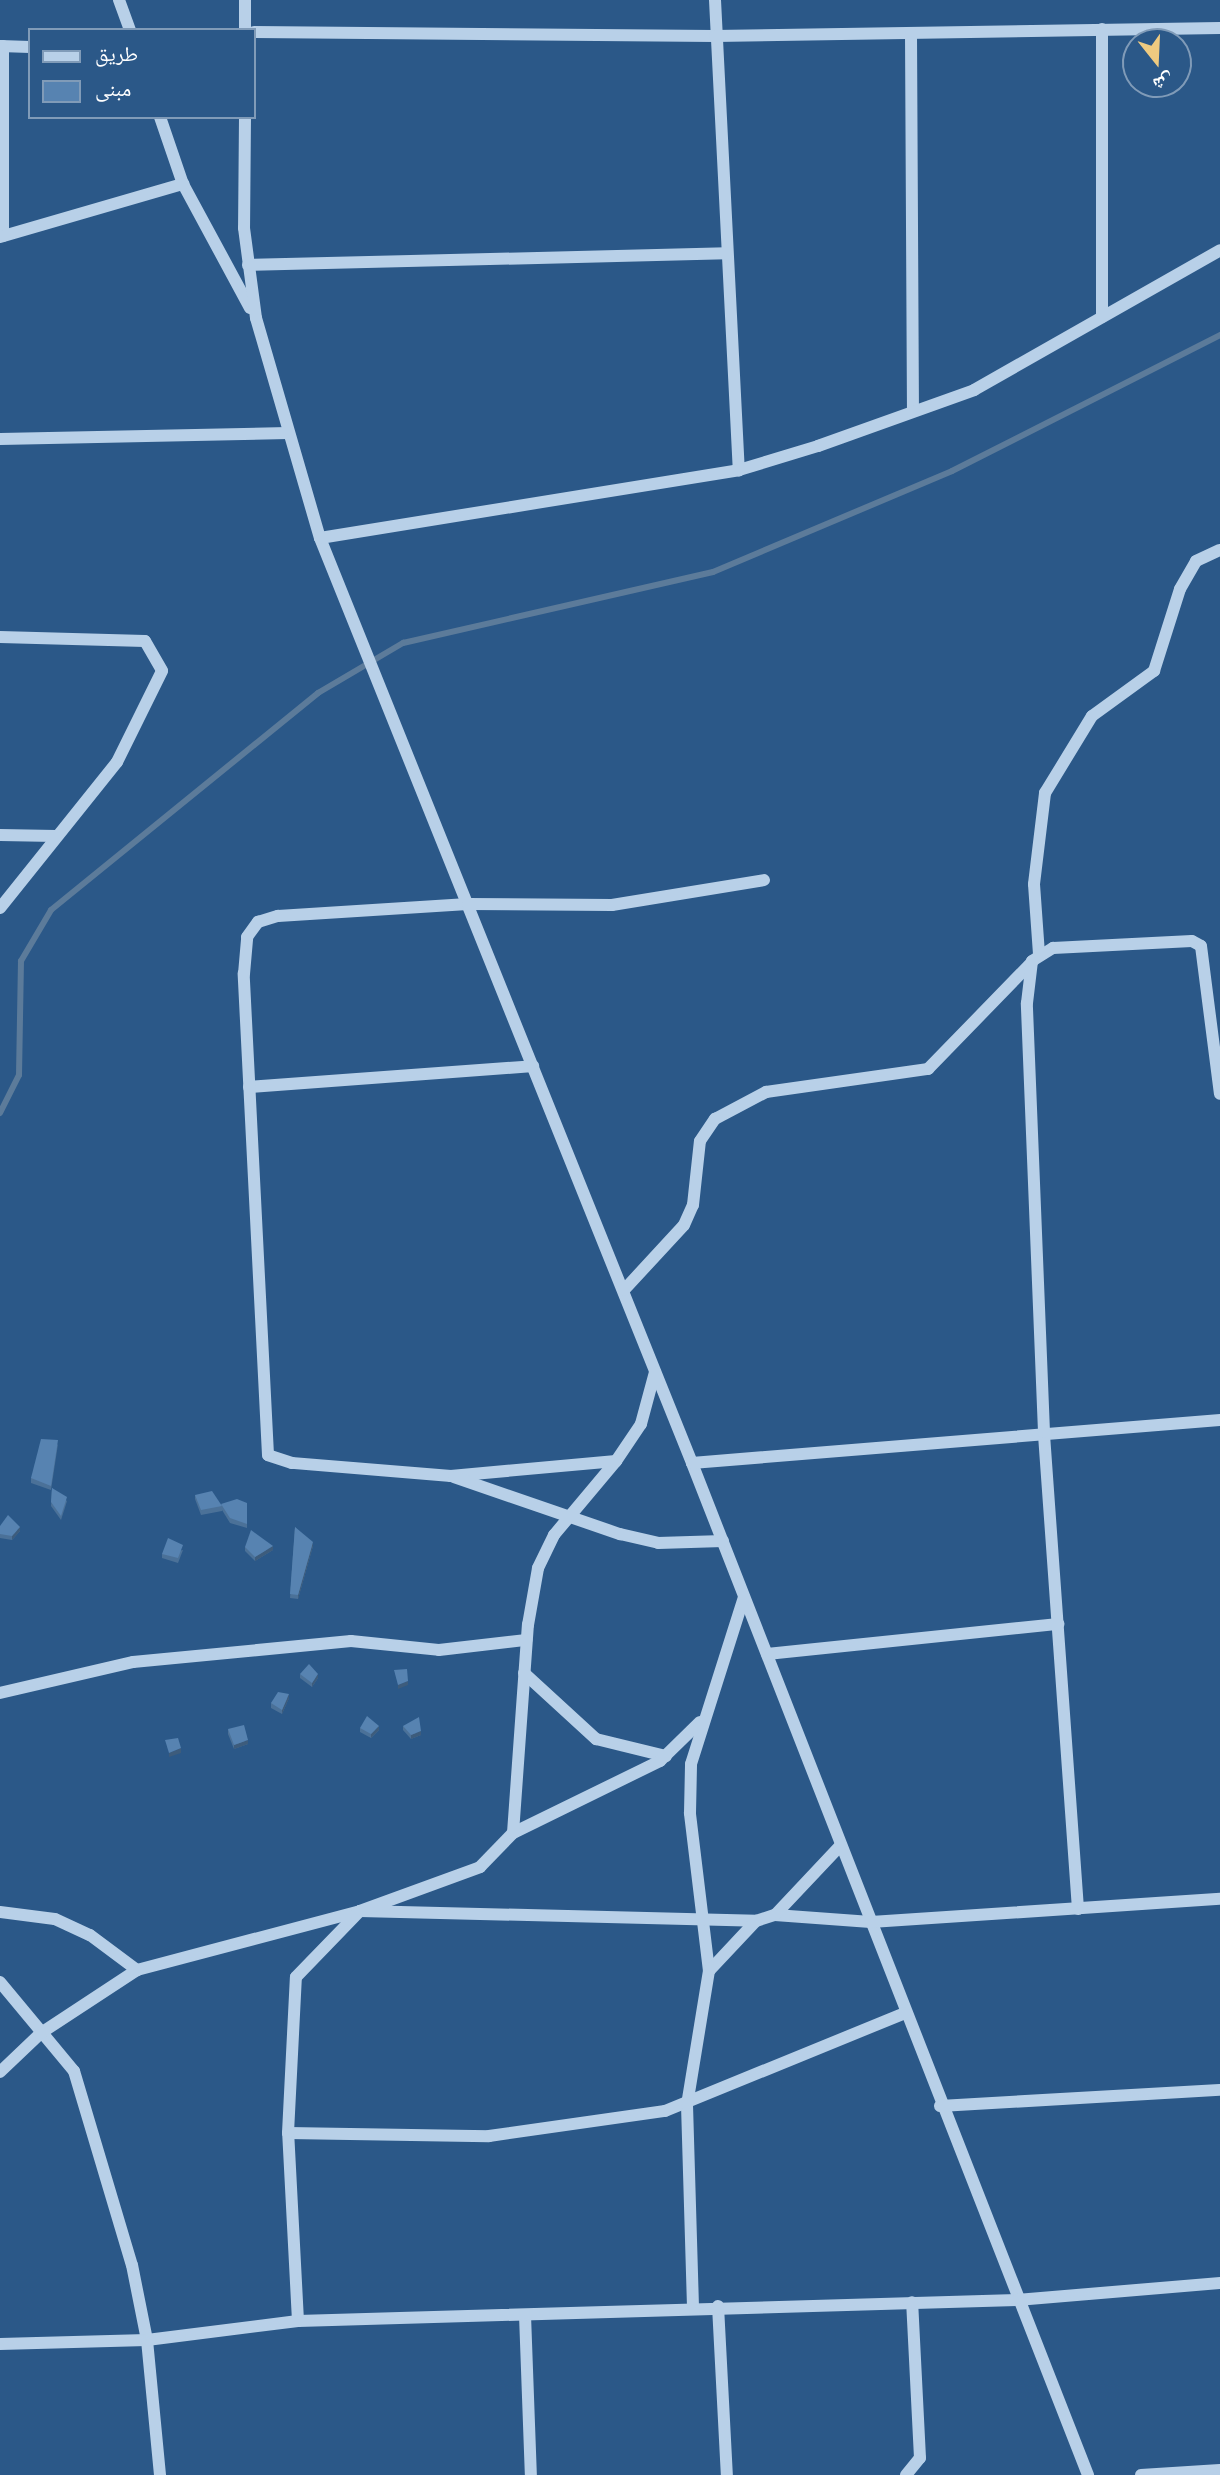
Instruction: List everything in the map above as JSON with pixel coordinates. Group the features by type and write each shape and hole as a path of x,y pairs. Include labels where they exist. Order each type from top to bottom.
{"street":[{"path":"119,0 129,28"},
{"path":"245,0 245,28"},
{"path":"715,0 739,470"},
{"path":"256,32 715,36 1220,28"},
{"path":"1102,29 1102,317"},
{"path":"911,34 913,411"},
{"path":"28,47 2,46 2,237 183,184"},
{"path":"161,119 183,184 256,318"},
{"path":"244,119 248,265 256,318 320,538 385,708 468,904 624,1290 841,1844 940,2106 1088,2475"},
{"path":"320,538 739,470 974,390 1220,250"},
{"path":"248,265 726,253"},
{"path":"0,439 288,433"},
{"path":"1077,1909 1044,1432 1027,1003 1036,957 1034,884 1045,793 1093,716 1154,671 1180,589 1196,561 1220,550"},
{"path":"0,637 145,641 158,655 162,671 117,762 0,908"},
{"path":"0,835 56,836"},
{"path":"616,1461 451,1476 292,1463 268,1455 243,975 247,937 258,922 468,904 612,905 764,880"},
{"path":"624,1290 684,1225 693,1205 700,1141 715,1119 766,1092 928,1069 1036,957 1192,941 1206,958 1220,1094"},
{"path":"249,1087 533,1066"},
{"path":"513,1833 526,1640 538,1568 554,1535 572,1517 616,1461 641,1424 655,1372"},
{"path":"692,1463 1044,1432 1220,1420"},
{"path":"451,1476 658,1543 723,1541"},
{"path":"693,2307 687,2105 709,1971 705,1919 690,1813 691,1764 704,1716 744,1597"},
{"path":"766,1654 1058,1624"},
{"path":"0,1693 174,1658 351,1641 439,1650 526,1640"},
{"path":"524,1673 596,1739 666,1756"},
{"path":"0,2072 41,2033 137,1970 360,1911 480,1867 513,1833 666,1756 704,1716"},
{"path":"775,1915 841,1844"},
{"path":"298,2321 288,2133 296,1978 360,1911 756,1921 775,1915 871,1922 1220,1899"},
{"path":"0,1912 55,1919 90,1935 137,1970"},
{"path":"709,1971 756,1921"},
{"path":"0,1982 74,2071 132,2265 147,2340 160,2475"},
{"path":"288,2133 489,2136 687,2105 748,2073 905,2013"},
{"path":"940,2106 1220,2090"},
{"path":"0,2344 147,2340 298,2321 718,2306 1017,2300 1220,2283"},
{"path":"906,2475 920,2458 912,2302"},
{"path":"718,2306 727,2475"},
{"path":"524,2315 531,2475"},
{"path":"1141,2475 1220,2470"}],"building":[{"path":"41,1439 58,1440 51,1486 31,1478"},
{"path":"52,1488 67,1497 61,1516 51,1502"},
{"path":"212,1491 222,1506 201,1510 195,1495"},
{"path":"237,1499 247,1503 247,1524 230,1518 221,1504"},
{"path":"8,1515 20,1527 12,1536 0,1534 0,1526"},
{"path":"295,1527 313,1542 298,1595 290,1594"},
{"path":"251,1530 273,1546 255,1557 245,1547"},
{"path":"168,1538 183,1545 178,1558 162,1554"},
{"path":"309,1664 318,1674 312,1683 300,1674"},
{"path":"407,1669 408,1681 398,1685 394,1670"},
{"path":"278,1692 289,1694 282,1710 271,1703"},
{"path":"367,1716 379,1726 371,1734 360,1728"},
{"path":"419,1717 421,1731 411,1735 403,1726"},
{"path":"244,1725 248,1740 234,1745 228,1729"},
{"path":"178,1738 181,1748 169,1753 165,1740"}],"waterway":[{"path":"0,1113 19,1075 21,961 51,910 318,693 403,643 713,572 952,471 1220,335"}]}
